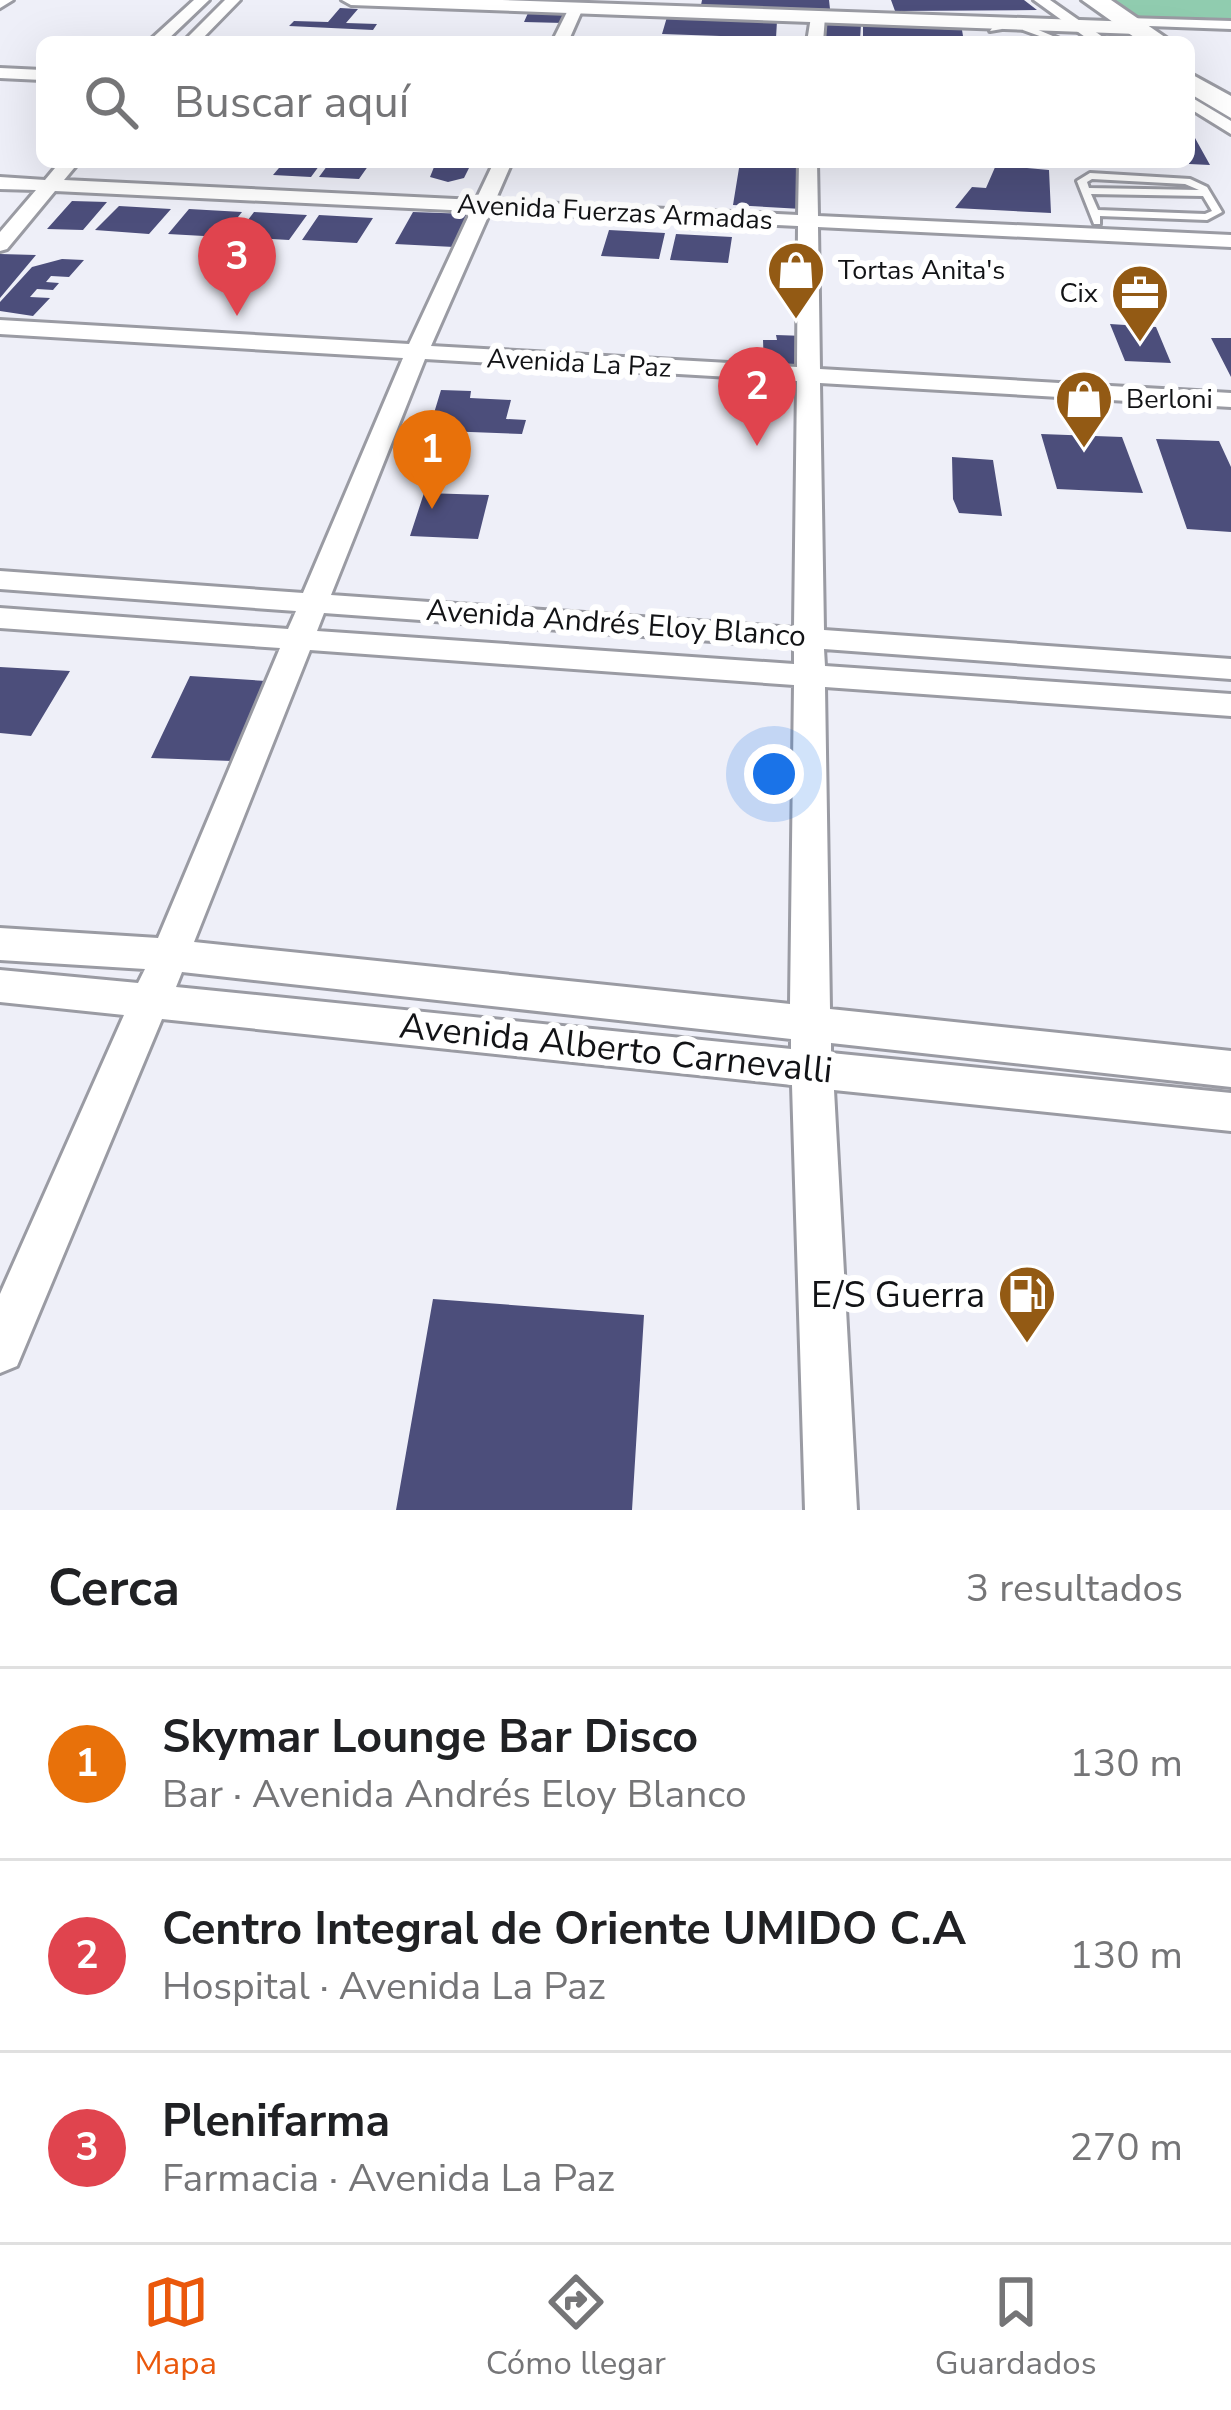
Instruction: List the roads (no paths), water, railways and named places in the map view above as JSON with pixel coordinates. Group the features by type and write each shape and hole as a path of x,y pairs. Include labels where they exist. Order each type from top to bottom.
{"highway":[{"path":"1195,65 1231,88"},
{"path":"1195,88 1224,120"}],"street":[{"path":"163,36 202,0"},
{"path":"197,36 233,0"},
{"path":"351,0 1026,27 1106,24"},
{"path":"507,0 1231,28"},
{"path":"1041,0 1106,24"},
{"path":"563,36 576,8"},
{"path":"815,36 818,17"},
{"path":"0,70 36,72"},
{"path":"1195,104 1224,120"},
{"path":"0,1349 170,955 412,364 500,168"},
{"path":"808,168 810,1025 831,1510"},
{"name":"Avenida Fuerzas Armadas","path":"0,170 1231,241"},
{"path":"0,205 39,175"},
{"path":"0,245 39,175"},
{"name":"Avenida Fuerzas Armadas","path":"808,216 1091,207 1231,228"},
{"name":"Avenida La Paz","path":"0,326 412,364"},
{"name":"Avenida La Paz","path":"0,349 412,364 807,386 1231,418"},
{"name":"Avenida La Paz","path":"807,386 1231,400"},
{"name":"Avenida Andrés Eloy Blanco","path":"0,580 1231,669"},
{"name":"Avenida Andrés Eloy Blanco","path":"0,618 806,671 1231,705"},
{"name":"Avenida Alberto Carnevalli","path":"0,944 170,955 1231,1069"},
{"name":"Avenida Alberto Carnevalli","path":"0,986 1231,1112"}],"lane":[{"path":"940,20 970,28"},
{"path":"1026,27 1048,36"},
{"path":"1206,193 1214,207 1091,207 1206,193"}],"place":[{"name":"Plenifarma","path":"237,316"},
{"name":"Tortas Anita's","path":"796,321"},
{"name":"Cix","path":"1140,344"},
{"name":"Centro Integral de Oriente UMIDO C.A","path":"757,446"},
{"name":"Berloni","path":"1084,450"},
{"name":"Skymar Lounge Bar Disco","path":"432,509"},
{"name":"E/S Guerra","path":"1027,1345"}]}
